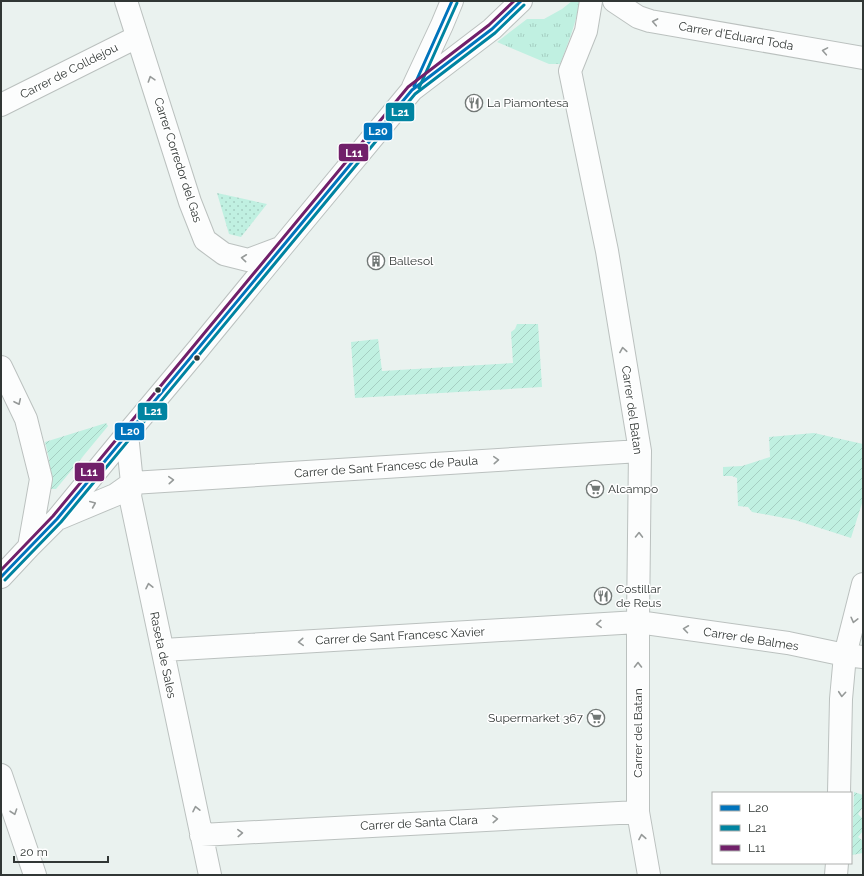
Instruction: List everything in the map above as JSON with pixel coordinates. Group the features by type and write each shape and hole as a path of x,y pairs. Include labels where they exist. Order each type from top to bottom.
{"street":[{"name":"Carrer Corredor del Gas","path":"126,1 190,202 205,240 224,254 248,260 281,248"},
{"path":"1,577 57,519 412,90 492,29 521,1"},
{"name":"Carrer del Batan","path":"591,1 586,31 570,70 607,251 640,451 638,812 649,875"},
{"name":"Carrer d'Eduard Toda","path":"614,1 638,17 650,21 863,58"},
{"path":"412,90 452,2"},
{"name":"Carrer de Colldejou","path":"1,105 137,37"},
{"path":"1,367 26,419 41,479 29,547"},
{"name":"Raseta de Sales","path":"127,434 132,483 130,496 210,875"},
{"name":"Carrer de Sant Francesc de Paula","path":"132,483 640,451"},
{"path":"57,519 115,495 132,483"},
{"path":"839,792 841,699 854,656 863,584"},
{"name":"Carrer de Sant Francesc Xavier","path":"163,650 638,622"},
{"name":"Carrer de Balmes","path":"638,622 788,644 854,656"},
{"path":"1,775 35,875"},
{"name":"Carrer de Santa Clara","path":"201,835 638,812"},
{"path":"836,864 836,875"}],"green space":[{"path":"572,1 580,1 569,41 560,64 549,64 497,42 527,19 544,19 562,9"},
{"path":"217,193 267,204 241,237 229,234"},
{"path":"517,324 538,324 542,387 355,398 351,342 378,339 382,371 513,363 511,332 515,329"},
{"path":"106,423 108,426 56,489 51,489 49,459 45,442"},
{"path":"814,433 863,444 863,500 851,538 795,520 752,512 748,507 738,506 737,478 732,476 723,476 723,467 742,466 770,457 769,437"},
{"path":"854,792 863,795 863,807 858,814 863,819 863,831 858,837 863,841 863,853 852,855"}],"transit line":[{"name":"L20","path":"414,86 452,1"},
{"name":"L11","path":"1,570 53,516 408,87 489,25 514,1"},
{"name":"L20","path":"1,577 57,519 412,90 492,29 521,1"},
{"name":"L21","path":"419,88 457,3"},
{"name":"L21","path":"5,580 61,522 415,94 495,33 524,5"}],"place":[{"name":"La Piamontesa","path":"474,103"},
{"name":"Ballesol","path":"376,261"},
{"name":"Alcampo","path":"595,489"},
{"name":"Costillar de Reus","path":"603,596"},
{"name":"Supermarket 367","path":"596,718"}]}
